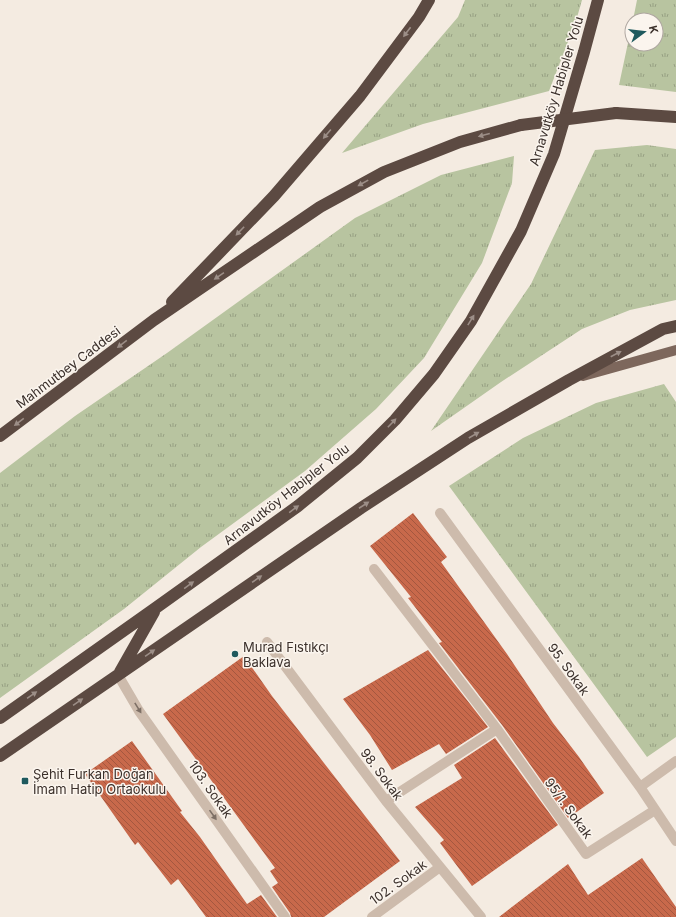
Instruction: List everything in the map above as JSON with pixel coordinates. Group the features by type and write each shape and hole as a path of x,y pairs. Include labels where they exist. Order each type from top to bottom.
{"highway":[{"path":"154,320 279,190 360,96 419,17 429,0"},
{"name":"Arnavutköy Habipler Yolu","path":"0,718 298,506 357,458 395,420 434,374 471,321 521,231 554,154 598,0"},
{"path":"154,320 320,207 384,172 460,142 521,125 616,113 676,117"},
{"path":"646,115 676,126"},
{"name":"Mahmutbey Caddesi","path":"0,436 154,320"},
{"path":"0,756 361,508 468,438 569,380 663,329 676,326"},
{"path":"118,675 157,607"}],"main road":[{"path":"569,380 676,350"}],"street":[{"name":"95. Sokak","path":"440,513 640,787 676,841"},
{"name":"95/1. Sokak","path":"374,570 497,730 586,854 655,810"},
{"name":"98. Sokak","path":"267,642 386,801 481,917"},
{"name":"103. Sokak","path":"118,675 139,710 285,917"},
{"path":"386,801 497,730"},
{"path":"640,787 676,761"},
{"name":"102. Sokak","path":"372,917 440,867"}],"green space":[{"path":"465,0 582,0 576,21 549,91 423,124 342,153 458,17"},
{"path":"637,0 676,0 676,92 619,85 626,52 664,52 664,12 635,12"},
{"path":"647,145 676,149 676,300 630,310 582,329 501,382 431,431 531,284 595,150"},
{"path":"514,156 512,183 482,263 424,358 376,409 305,471 201,547 124,609 0,698 0,473 75,416 167,353 355,218 441,175"},
{"path":"664,384 676,402 676,737 647,757 449,486 523,438 596,403"}],"building":[{"path":"413,513 447,557 441,562 507,654 553,723 604,793 568,818 502,725 439,643 442,642 408,598 411,597 370,546"},
{"path":"428,650 488,727 446,754 439,744 392,770 370,735 343,699"},
{"path":"244,656 272,696 400,861 324,917 291,917 290,913 272,887 278,883 270,871 275,868 163,714"},
{"path":"495,738 558,825 472,886 440,843 444,840 415,807 462,778 454,765"},
{"path":"132,741 182,811 180,812 200,837 247,904 261,895 277,917 206,917 178,879 171,885 138,842 135,845 85,774"},
{"path":"642,858 676,907 676,917 499,917 568,864 588,895"}],"place":[{"name":"Murad Fıstıkçı Baklava","path":"235,654"},
{"name":"Şehit Furkan Doğan İmam Hatip Ortaokulu","path":"25,781"}]}
